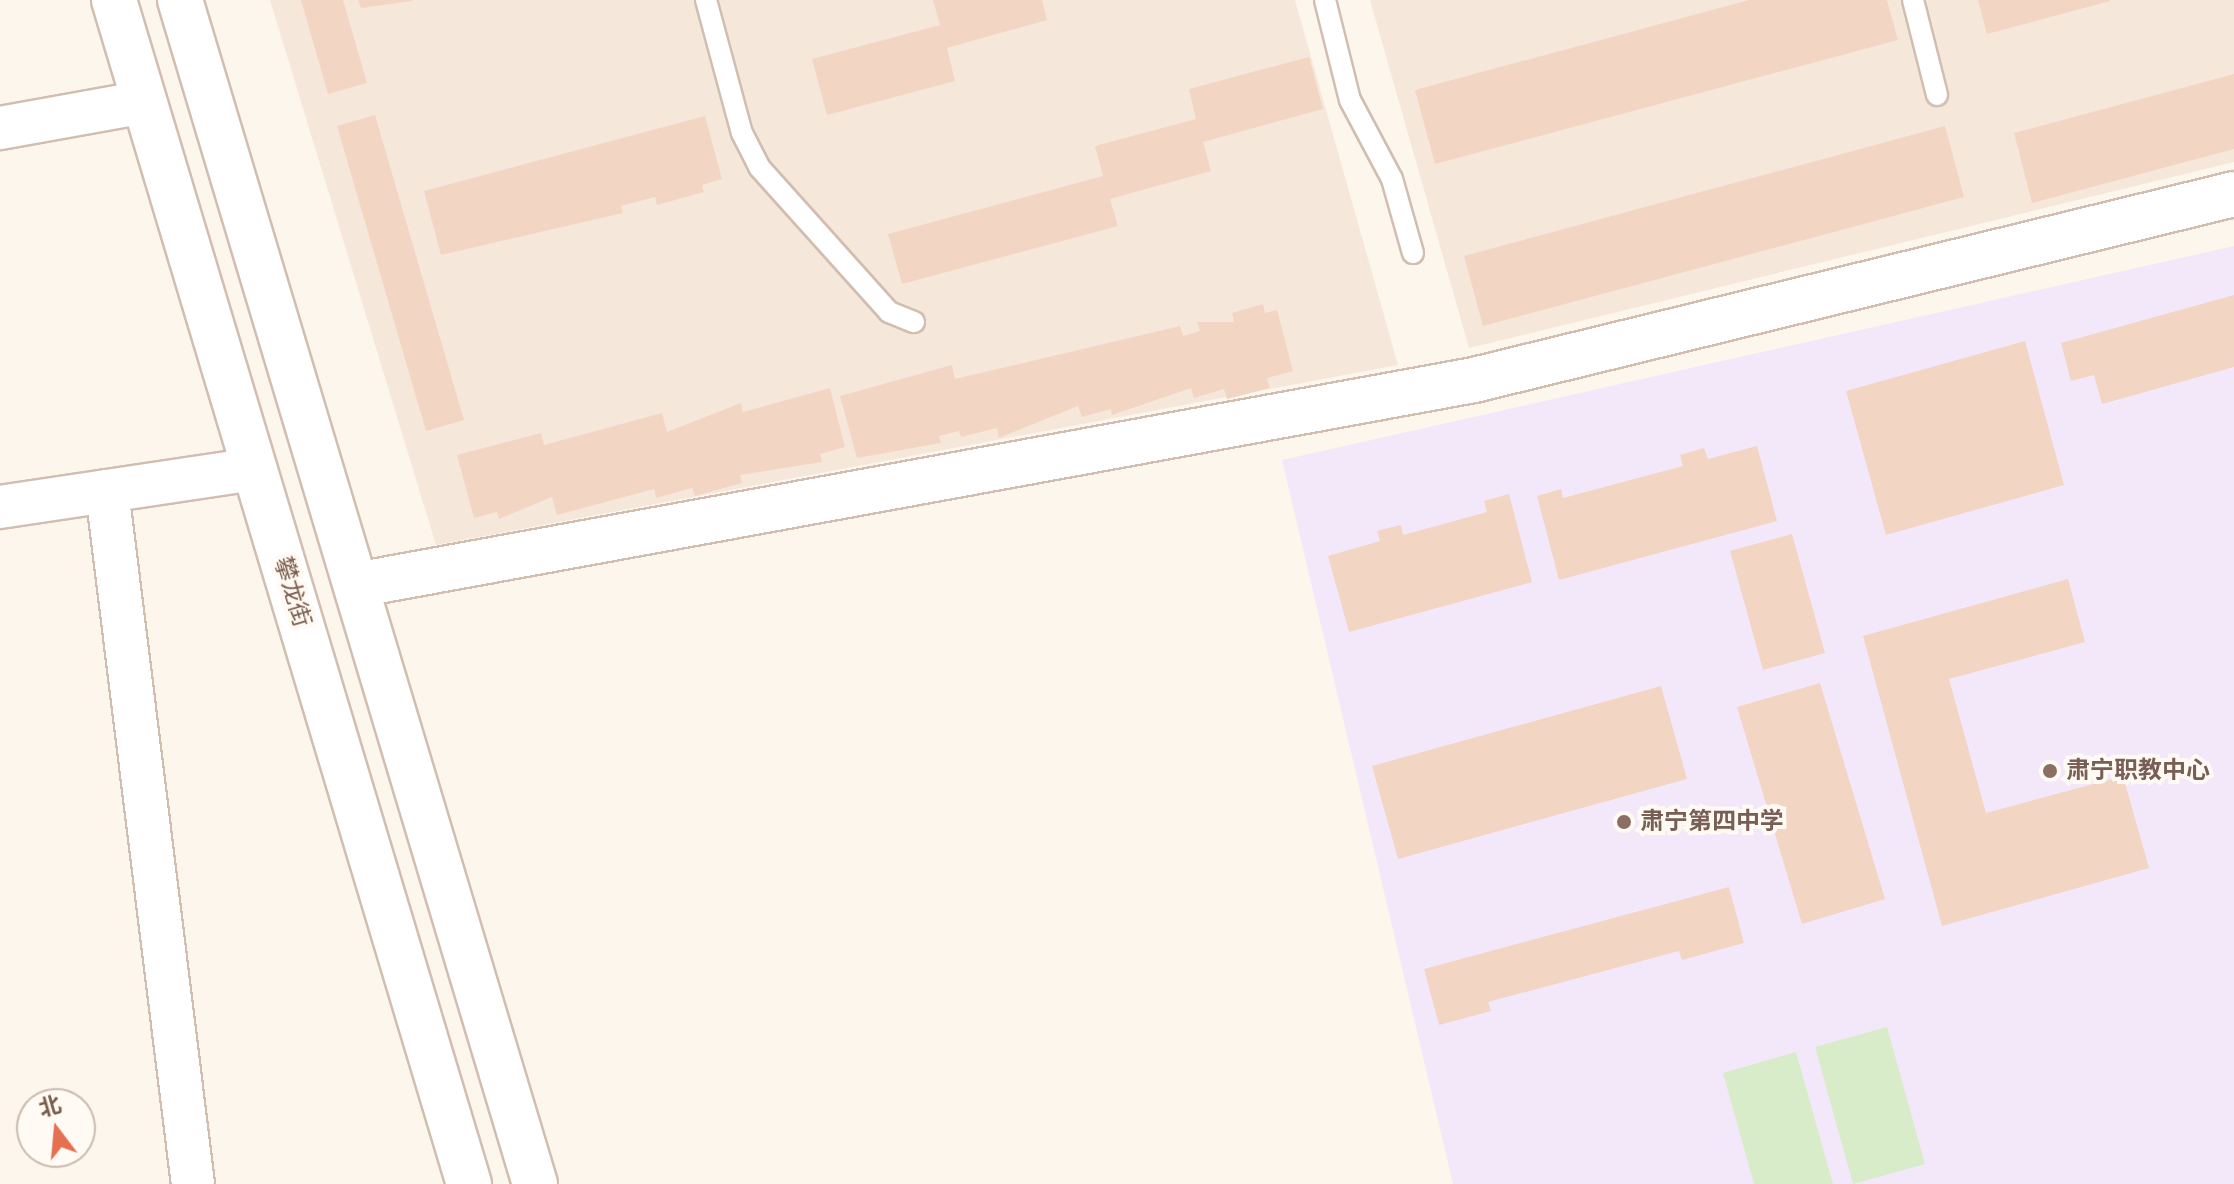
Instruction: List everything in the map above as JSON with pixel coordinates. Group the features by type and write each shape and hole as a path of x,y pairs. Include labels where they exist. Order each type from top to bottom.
{"street":[{"name":"攀龙街","path":"114,0 469,1184"},
{"path":"180,0 535,1184"},
{"path":"0,128 145,102"},
{"path":"356,585 1474,380 2234,194"},
{"path":"0,507 255,469"},
{"path":"107,491 193,1184"}],"lane":[{"path":"706,0 742,133 759,167 889,312 914,322"},
{"path":"1325,0 1350,100 1392,179 1413,253"},
{"path":"1913,0 1937,95"}],"shaded area":[{"path":"270,0 1295,0 1398,365 436,545"},
{"path":"1370,0 2234,0 2234,162 1469,348"},
{"path":"2234,246 2234,1184 1453,1184 1282,460"}],"green space":[{"path":"1887,1027 1925,1164 1853,1184 1815,1047"},
{"path":"1796,1052 1833,1184 1754,1184 1723,1073"}],"building":[{"path":"301,0 343,0 367,83 328,94"},
{"path":"358,0 412,0 412,1 361,8"},
{"path":"933,0 1042,0 1047,20 947,48 955,81 827,115 812,59 940,25"},
{"path":"1749,0 1887,0 1898,40 1435,164 1415,90"},
{"path":"1978,0 2110,0 2110,1 1987,34"},
{"path":"1309,57 1323,109 1203,142 1211,171 1110,199 1118,226 902,284 888,234 1103,176 1095,146 1196,119 1189,89"},
{"path":"2234,74 2234,149 2032,203 2014,133"},
{"path":"375,115 464,420 426,431 337,126"},
{"path":"705,116 722,179 702,185 704,192 657,205 655,197 621,206 623,213 441,255 424,191"},
{"path":"1945,126 1964,197 1483,326 1464,256"},
{"path":"2234,295 2234,367 2102,404 2094,375 2071,381 2061,343"},
{"path":"1263,304 1265,313 1277,310 1293,371 1267,378 1270,388 1227,399 1224,389 1194,398 1191,388 1112,415 1111,409 1082,417 1078,406 999,438 997,428 961,437 959,431 939,436 941,443 857,458 840,396 952,365 955,379 1180,326 1183,336 1200,331 1197,322 1234,322 1232,313"},
{"path":"2025,341 2064,485 1886,535 1846,391"},
{"path":"830,388 845,447 820,454 822,462 740,475 742,483 695,496 692,488 656,498 654,489 557,515 552,497 499,519 497,512 474,518 457,455 541,433 544,445 662,413 667,432 741,403 743,412"},
{"path":"1757,446 1777,521 1559,580 1537,496 1561,489 1563,498 1683,466 1680,455 1704,448 1708,459"},
{"path":"1509,494 1532,582 1349,632 1328,556 1380,541 1377,531 1401,525 1403,535 1487,512 1484,501"},
{"path":"1792,534 1825,653 1763,670 1730,551"},
{"path":"2068,579 2085,642 1949,679 1986,813 2123,776 2149,868 1942,926 1863,636"},
{"path":"1820,683 1885,899 1802,924 1737,707"},
{"path":"1661,686 1687,779 1398,859 1372,766"},
{"path":"1729,887 1744,943 1682,960 1679,951 1488,1002 1491,1011 1439,1025 1424,969"}],"place":[{"name":"肃宁职教中心","path":"2050,771"},
{"name":"肃宁第四中学","path":"1624,822"}]}
